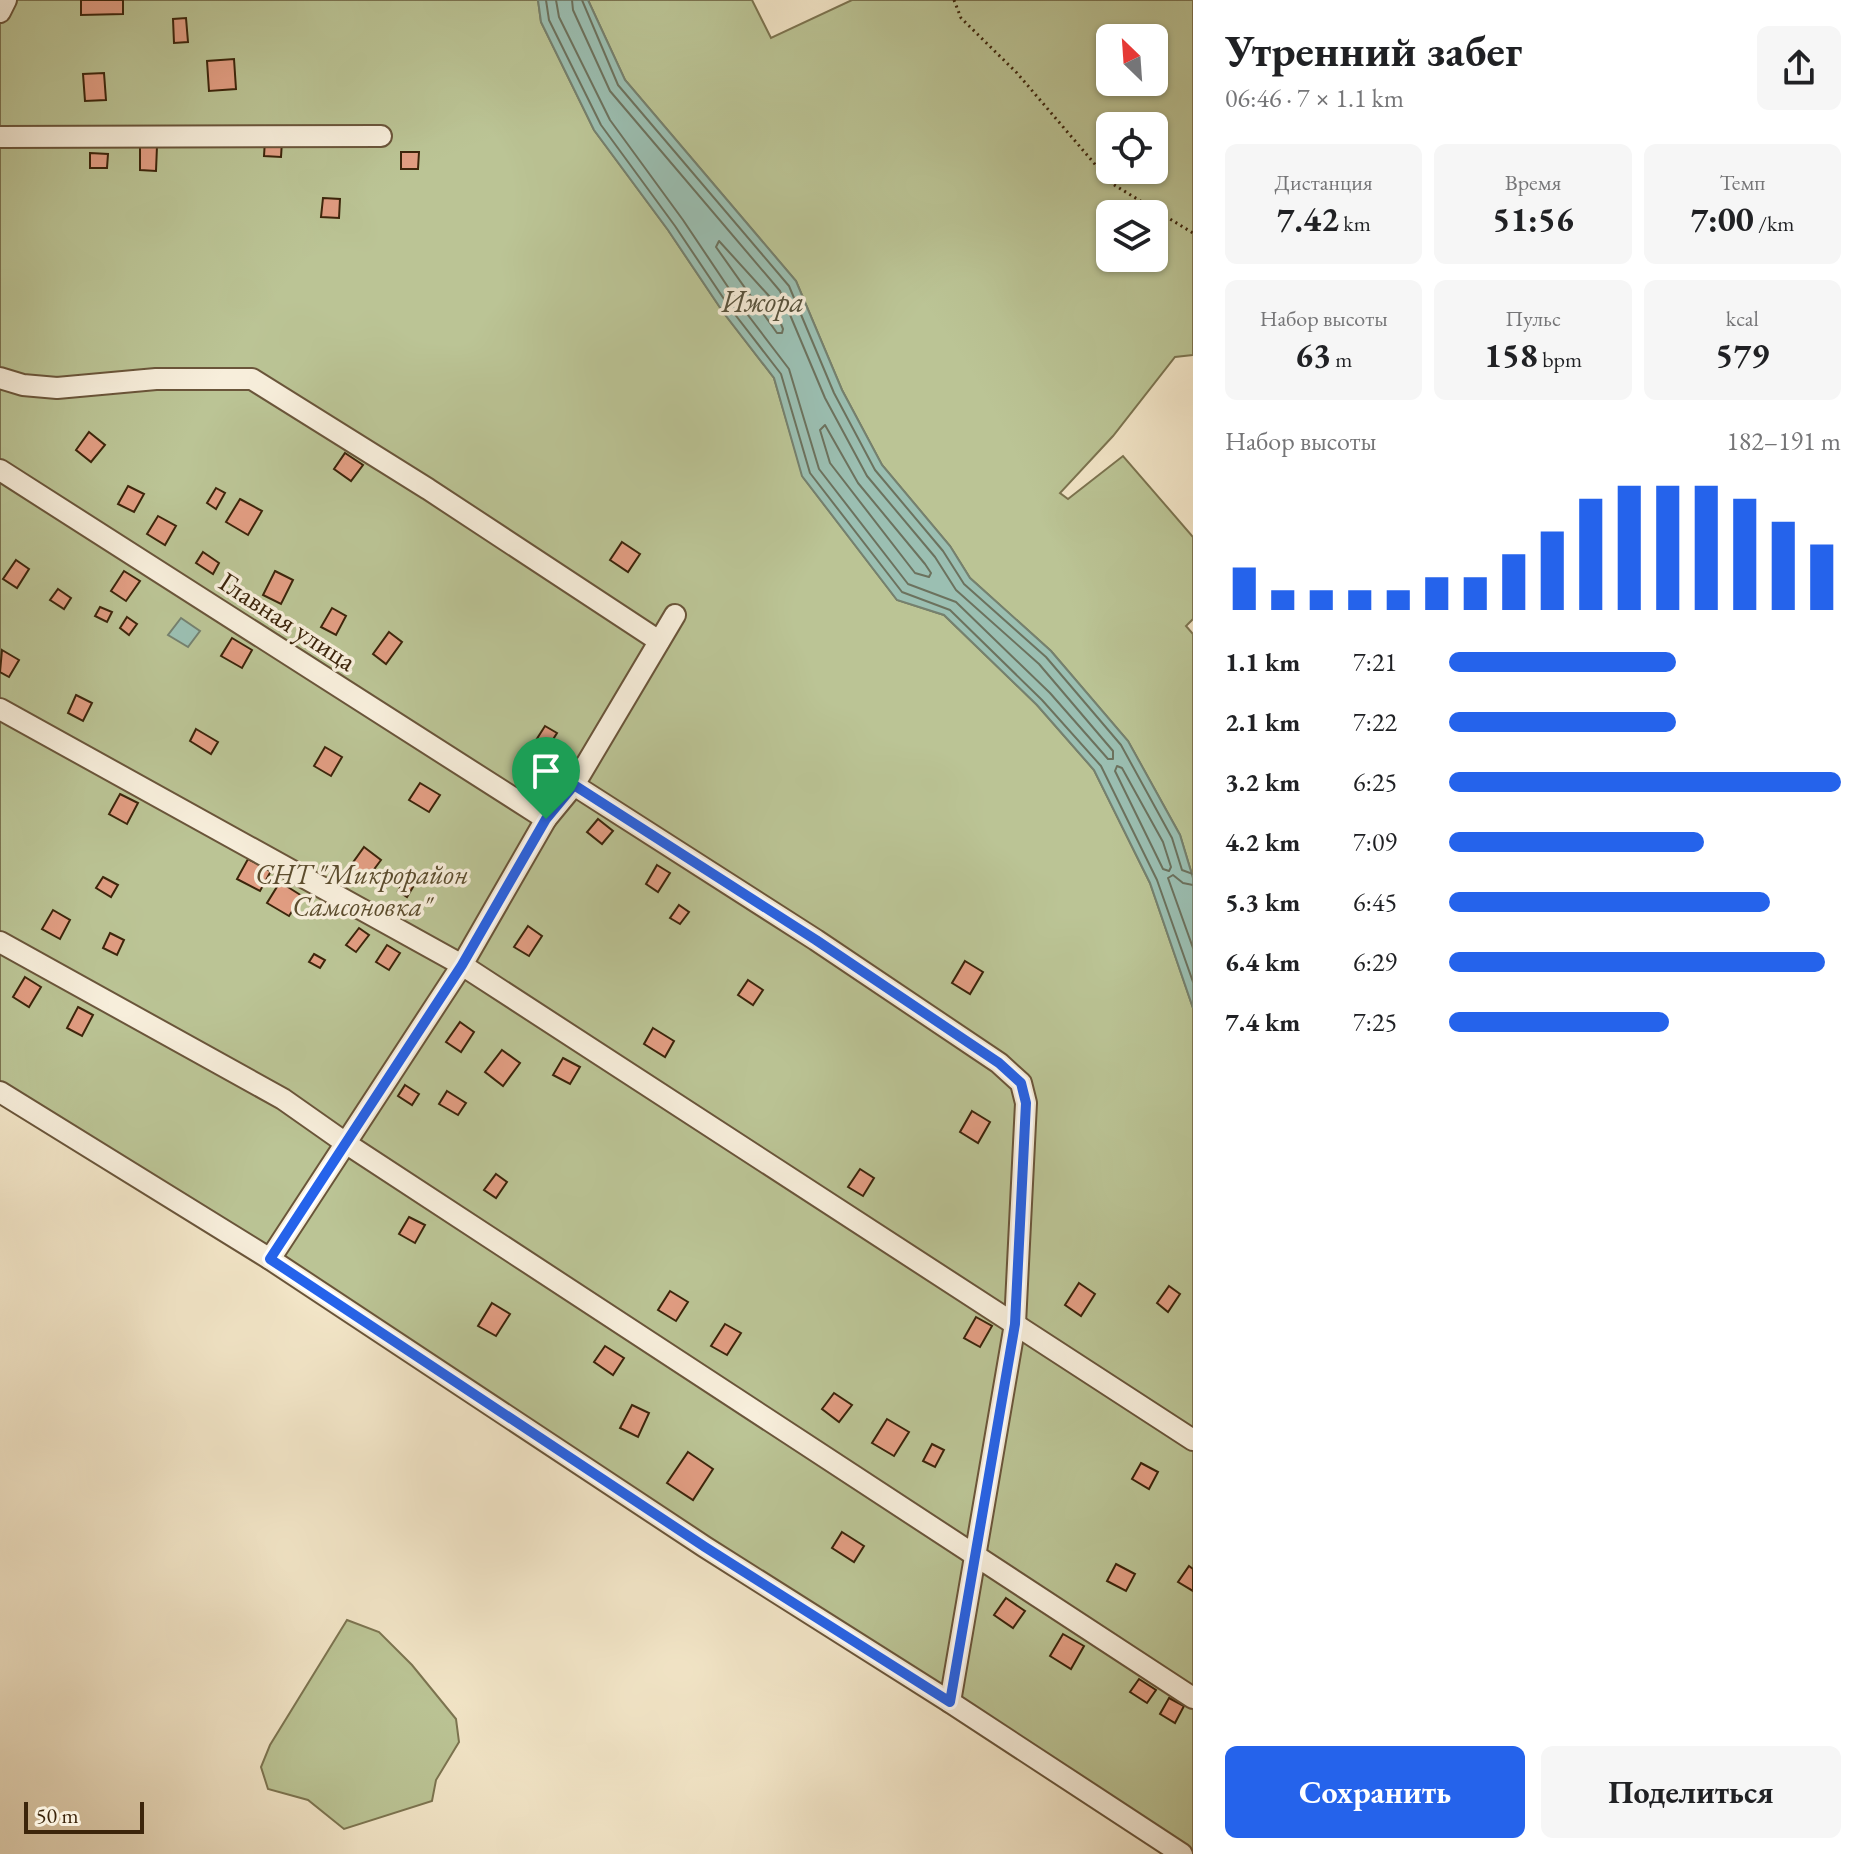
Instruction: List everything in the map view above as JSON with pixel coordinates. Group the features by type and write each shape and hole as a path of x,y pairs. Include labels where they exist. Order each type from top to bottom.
{"street":[{"path":"0,12 6,0"},
{"path":"0,137 381,136"},
{"path":"0,378 23,385 57,388 156,379 252,379 428,489 659,641"},
{"name":"Главная улица","path":"0,470 546,819"},
{"path":"270,1259 462,965 546,819 574,785 675,615"},
{"path":"0,709 462,965 1193,1440"},
{"path":"574,785 816,940 999,1063 1021,1083 1026,1103 1015,1324 950,1702"},
{"path":"0,942 283,1099 1193,1698"},
{"path":"0,1092 270,1259 705,1547 1182,1854"}],"path":[{"path":"954,0 961,18 1017,73 1111,183 1193,233"}],"green space":[{"name":"СНТ \"Микрорайон Самсоновка\"","path":"0,0 538,0 541,22 594,130 668,230 723,312 774,378 803,477 897,600 944,615 1037,705 1094,770 1150,883 1193,1008 1193,1854 1182,1854 0,1092"},
{"path":"588,0 752,0 771,38 852,0 1193,0 1193,355 1175,357 1113,436 1060,493 1068,499 1123,456 1193,537 1193,619 1186,626 1193,634 1193,878 1180,835 1128,741 1051,651 970,578 950,546 882,465 842,390 796,281 625,80"},
{"path":"347,1620 379,1632 412,1665 456,1719 459,1742 436,1780 432,1801 344,1829 308,1800 268,1789 261,1767 270,1745"}],"water":[{"name":"Ижора","path":"538,0 588,0 625,80 796,281 842,390 882,465 950,546 970,578 1051,651 1128,741 1180,835 1193,878 1193,1008 1150,883 1094,770 1037,705 944,615 897,600 802,476 774,378 723,312 668,230 594,130 541,22"},
{"path":"181,618 200,631 188,647 168,635"}],"building":[{"path":"81,0 123,0 123,14 81,15"},
{"path":"186,18 188,42 174,43 173,19"},
{"path":"234,59 236,89 209,91 207,61"},
{"path":"104,73 106,100 85,101 83,74"},
{"path":"265,140 282,141 281,157 264,156"},
{"path":"140,146 157,146 156,171 140,170"},
{"path":"401,152 419,152 418,169 401,169"},
{"path":"90,153 108,154 107,168 90,168"},
{"path":"323,198 340,199 339,218 321,217"},
{"path":"89,432 105,445 91,462 76,450"},
{"path":"345,453 363,465 351,481 334,469"},
{"path":"128,486 144,494 134,512 118,504"},
{"path":"216,488 225,493 216,509 207,503"},
{"path":"240,499 262,511 248,535 226,522"},
{"path":"158,516 176,526 165,545 147,534"},
{"path":"622,542 640,554 628,572 610,560"},
{"path":"203,552 219,563 213,574 196,563"},
{"path":"16,560 29,569 17,588 3,579"},
{"path":"124,571 140,581 126,601 111,591"},
{"path":"275,571 293,580 281,604 263,595"},
{"path":"58,589 71,598 64,609 50,600"},
{"path":"100,607 112,612 107,622 95,616"},
{"path":"332,608 346,616 336,635 321,627"},
{"path":"127,617 137,624 129,635 120,628"},
{"path":"389,632 402,642 386,664 373,654"},
{"path":"232,638 252,650 242,668 221,656"},
{"path":"2,650 19,660 9,677 0,672"},
{"path":"76,695 92,703 83,721 68,713"},
{"path":"545,726 557,733 545,752 533,745"},
{"path":"196,729 218,742 211,754 190,741"},
{"path":"325,747 342,757 331,776 314,766"},
{"path":"420,783 440,795 429,812 409,800"},
{"path":"120,794 138,803 127,824 109,814"},
{"path":"598,819 613,831 602,844 587,832"},
{"path":"364,847 381,860 366,880 349,868"},
{"path":"248,859 271,871 260,891 237,879"},
{"path":"657,865 670,873 658,892 646,884"},
{"path":"103,877 118,885 111,897 96,888"},
{"path":"405,881 413,887 407,897 398,891"},
{"path":"280,882 302,896 289,916 267,903"},
{"path":"679,905 689,912 680,924 670,918"},
{"path":"53,910 70,920 60,939 42,929"},
{"path":"528,926 542,936 529,956 514,947"},
{"path":"359,928 369,935 356,952 346,945"},
{"path":"110,933 124,940 117,955 103,948"},
{"path":"387,945 400,953 389,970 376,962"},
{"path":"314,954 325,960 320,968 309,962"},
{"path":"965,961 983,972 970,994 952,983"},
{"path":"25,977 41,987 29,1007 13,997"},
{"path":"748,980 763,990 753,1005 738,995"},
{"path":"78,1007 93,1015 82,1036 67,1028"},
{"path":"460,1022 474,1032 461,1052 446,1042"},
{"path":"653,1028 674,1041 665,1057 644,1044"},
{"path":"502,1050 520,1063 503,1086 485,1072"},
{"path":"563,1058 580,1067 570,1084 553,1075"},
{"path":"405,1085 419,1094 412,1105 398,1096"},
{"path":"447,1091 466,1103 458,1115 439,1104"},
{"path":"972,1111 990,1122 978,1143 960,1132"},
{"path":"860,1169 874,1178 863,1196 848,1187"},
{"path":"496,1174 507,1182 496,1198 484,1190"},
{"path":"409,1217 425,1225 415,1243 399,1234"},
{"path":"1079,1283 1095,1294 1081,1316 1065,1305"},
{"path":"1169,1286 1180,1294 1168,1312 1157,1303"},
{"path":"670,1291 688,1302 676,1321 658,1310"},
{"path":"492,1303 510,1314 496,1336 478,1326"},
{"path":"976,1317 992,1326 980,1347 964,1338"},
{"path":"725,1324 741,1333 727,1355 711,1346"},
{"path":"605,1346 624,1358 613,1375 594,1362"},
{"path":"834,1393 852,1405 839,1422 822,1409"},
{"path":"632,1405 649,1413 638,1437 620,1428"},
{"path":"887,1419 909,1432 894,1456 872,1443"},
{"path":"932,1444 944,1450 935,1467 923,1461"},
{"path":"688,1452 713,1469 693,1500 667,1483"},
{"path":"1141,1463 1158,1472 1149,1489 1132,1479"},
{"path":"842,1532 864,1546 854,1562 832,1548"},
{"path":"1116,1564 1135,1574 1126,1591 1107,1581"},
{"path":"1189,1566 1193,1569 1193,1591 1178,1582"},
{"path":"1006,1598 1025,1611 1013,1628 994,1615"},
{"path":"1063,1634 1084,1646 1071,1669 1050,1656"},
{"path":"1139,1679 1156,1690 1147,1703 1130,1692"},
{"path":"1169,1698 1184,1706 1175,1723 1160,1714"}],"route":[{"path":"574,785 816,940 999,1063 1021,1083 1026,1103 1015,1324 950,1702 705,1547 270,1259 462,965 546,819 574,785"}]}
